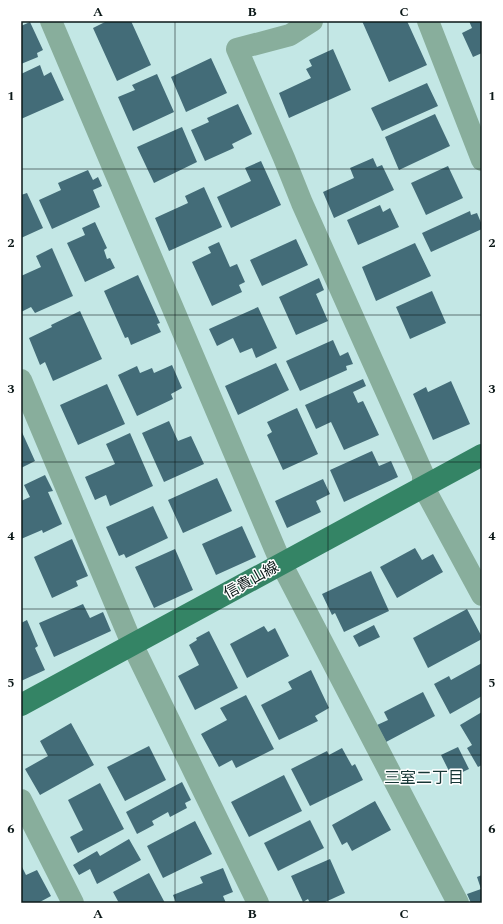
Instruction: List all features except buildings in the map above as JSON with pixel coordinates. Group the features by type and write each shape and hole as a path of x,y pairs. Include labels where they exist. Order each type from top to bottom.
{"main road":[{"name":"信貴山線","path":"21,705 133,646 281,563 482,455"}],"street":[{"path":"51,21 281,563 458,903"},
{"path":"312,21 290,35 237,49 302,203 423,474 423,486 482,595"},
{"path":"428,21 482,160"},
{"path":"21,380 133,646 258,903"},
{"path":"21,800 73,903"}],"district":[{"name":"三室二丁目","path":"424,777"}]}
